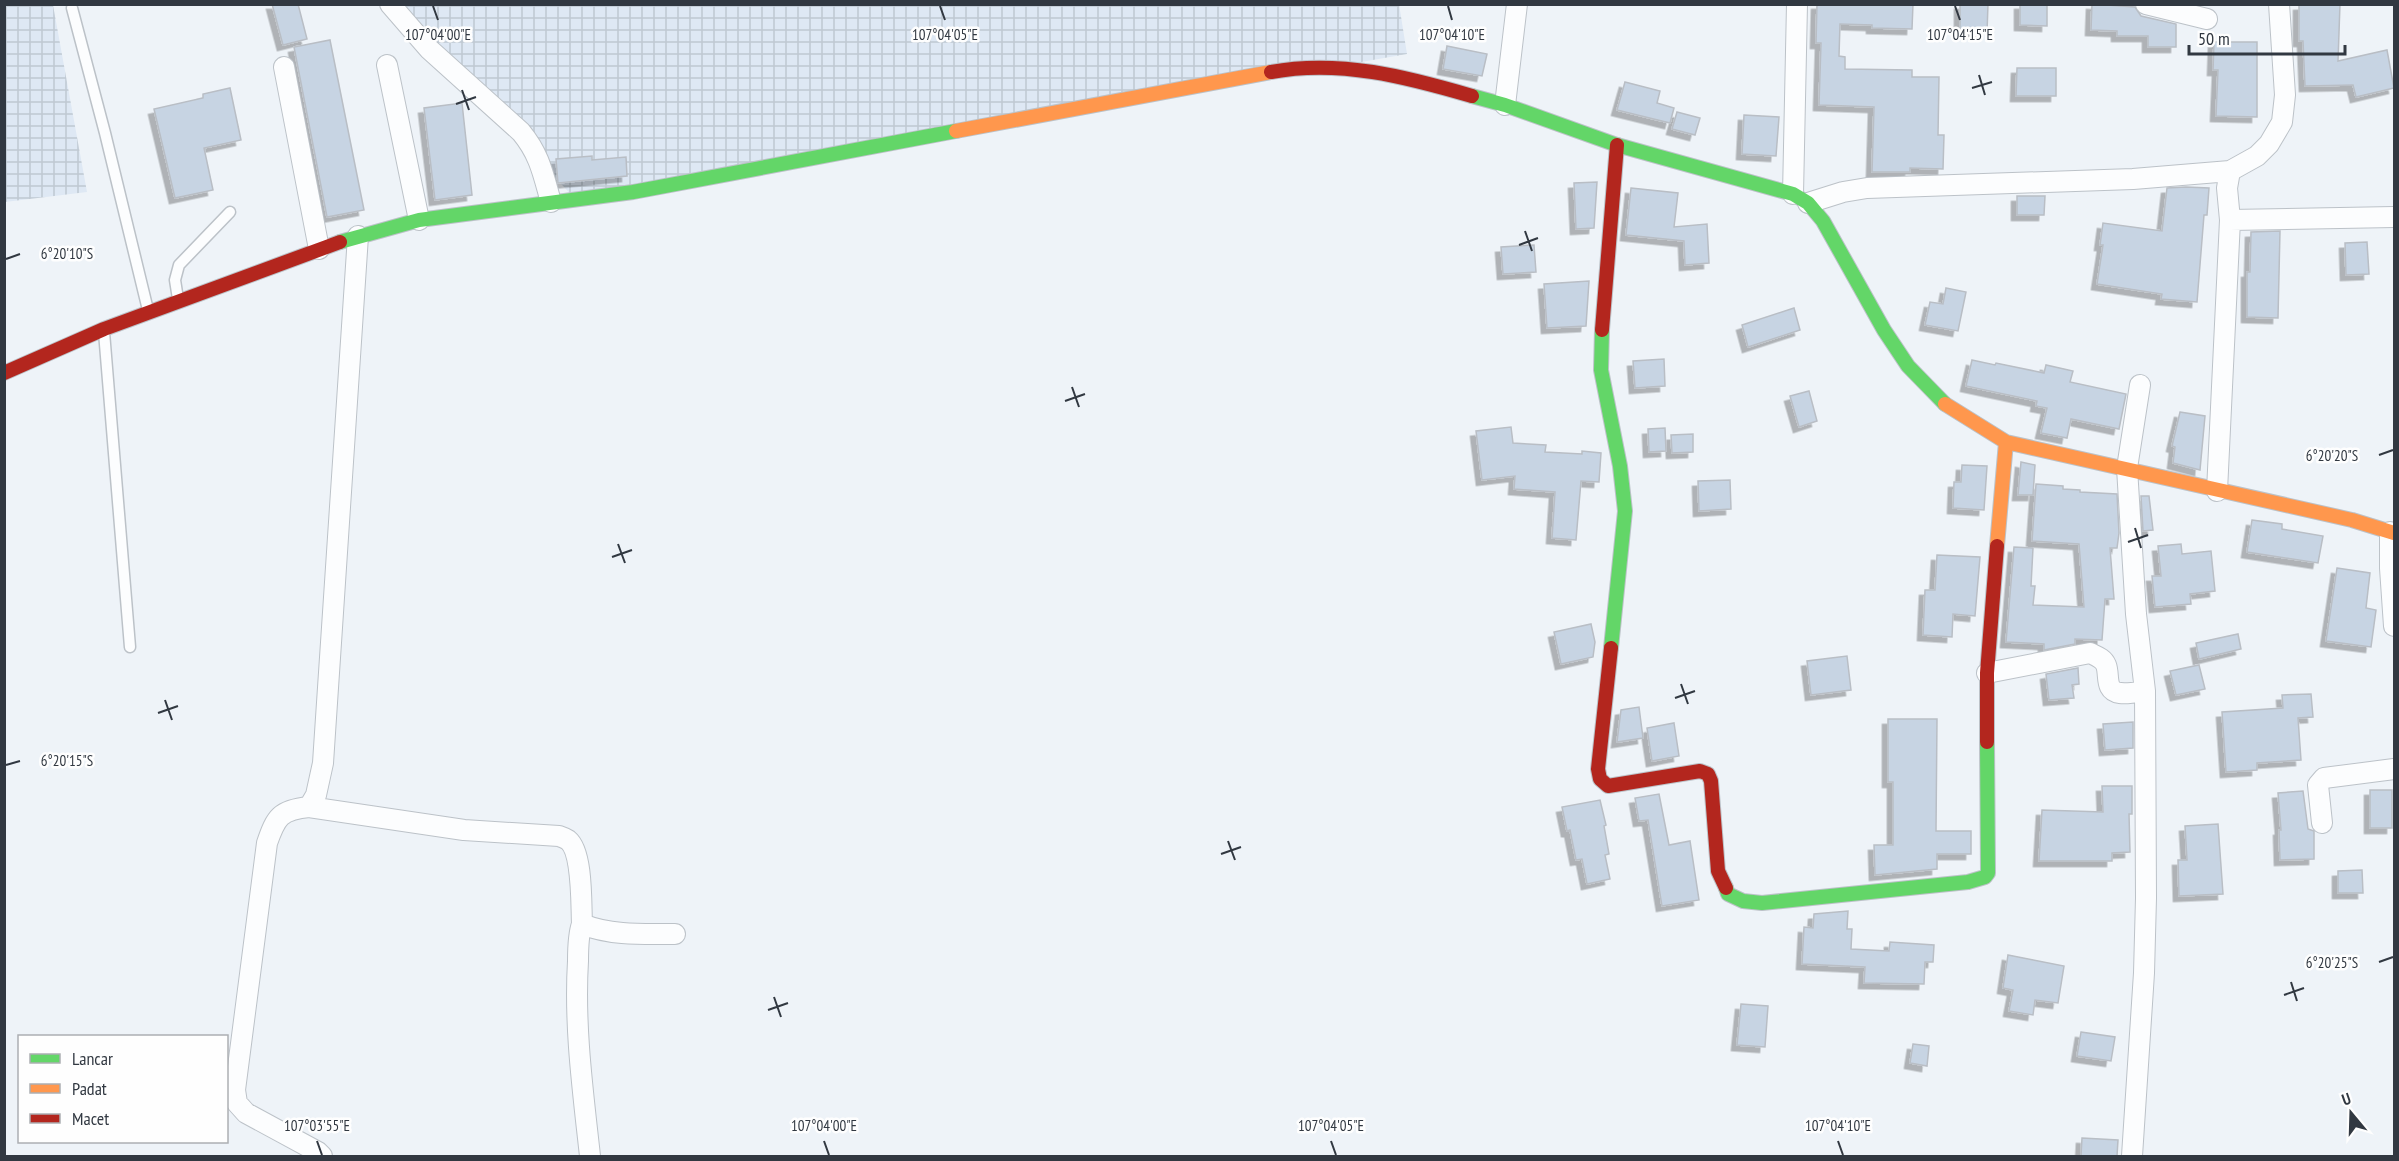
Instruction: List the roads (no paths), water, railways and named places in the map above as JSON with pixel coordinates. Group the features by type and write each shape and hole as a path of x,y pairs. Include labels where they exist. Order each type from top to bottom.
{"street":[{"path":"390,4 429,49 532,145 539,158 551,202"},
{"path":"1505,105 1517,4"},
{"path":"1797,4 1800,199 1823,220 1884,330 1908,366 1946,405 2006,442 2352,520 2392,532 2390,568 2394,626"},
{"path":"2146,4 2207,19"},
{"path":"4,374 104,329 319,249 419,219 644,189 1279,70 1337,67 1400,76 1505,105 1617,145 1800,199 1867,188 2133,179 2230,171 2257,156 2269,144 2282,122 2284,96 2279,4"},
{"path":"387,65 419,219"},
{"path":"284,67 319,249"},
{"path":"1617,145 1602,330 1601,370 1620,466 1625,510 1598,769 1600,779 1608,786 1700,771 1707,774 1711,781 1718,871 1728,894 1743,901 1762,903 1978,879 1988,873 1987,674 2006,442"},
{"path":"2217,491 2230,220 2227,188 2230,171"},
{"path":"2230,220 2394,217"},
{"path":"309,807 316,795 323,763 358,236"},
{"path":"2132,1156 2144,973 2145,691 2136,614 2127,468 2140,385"},
{"path":"1987,674 2090,653 2100,657 2106,664 2107,683 2115,691 2119,693 2145,691"},
{"path":"2322,823 2318,785 2324,778 2394,769"},
{"path":"322,1156 246,1113 237,1103 235,1090 267,843 277,818 292,809 309,807 464,830 559,836 568,840 577,860 582,924 577,980 579,1037 591,1156"},
{"path":"582,924 597,929 633,934 675,934"}],"lane":[{"path":"72,8 149,313"},
{"path":"178,302 175,280 180,265 230,212"},
{"path":"104,329 130,647"}]}
